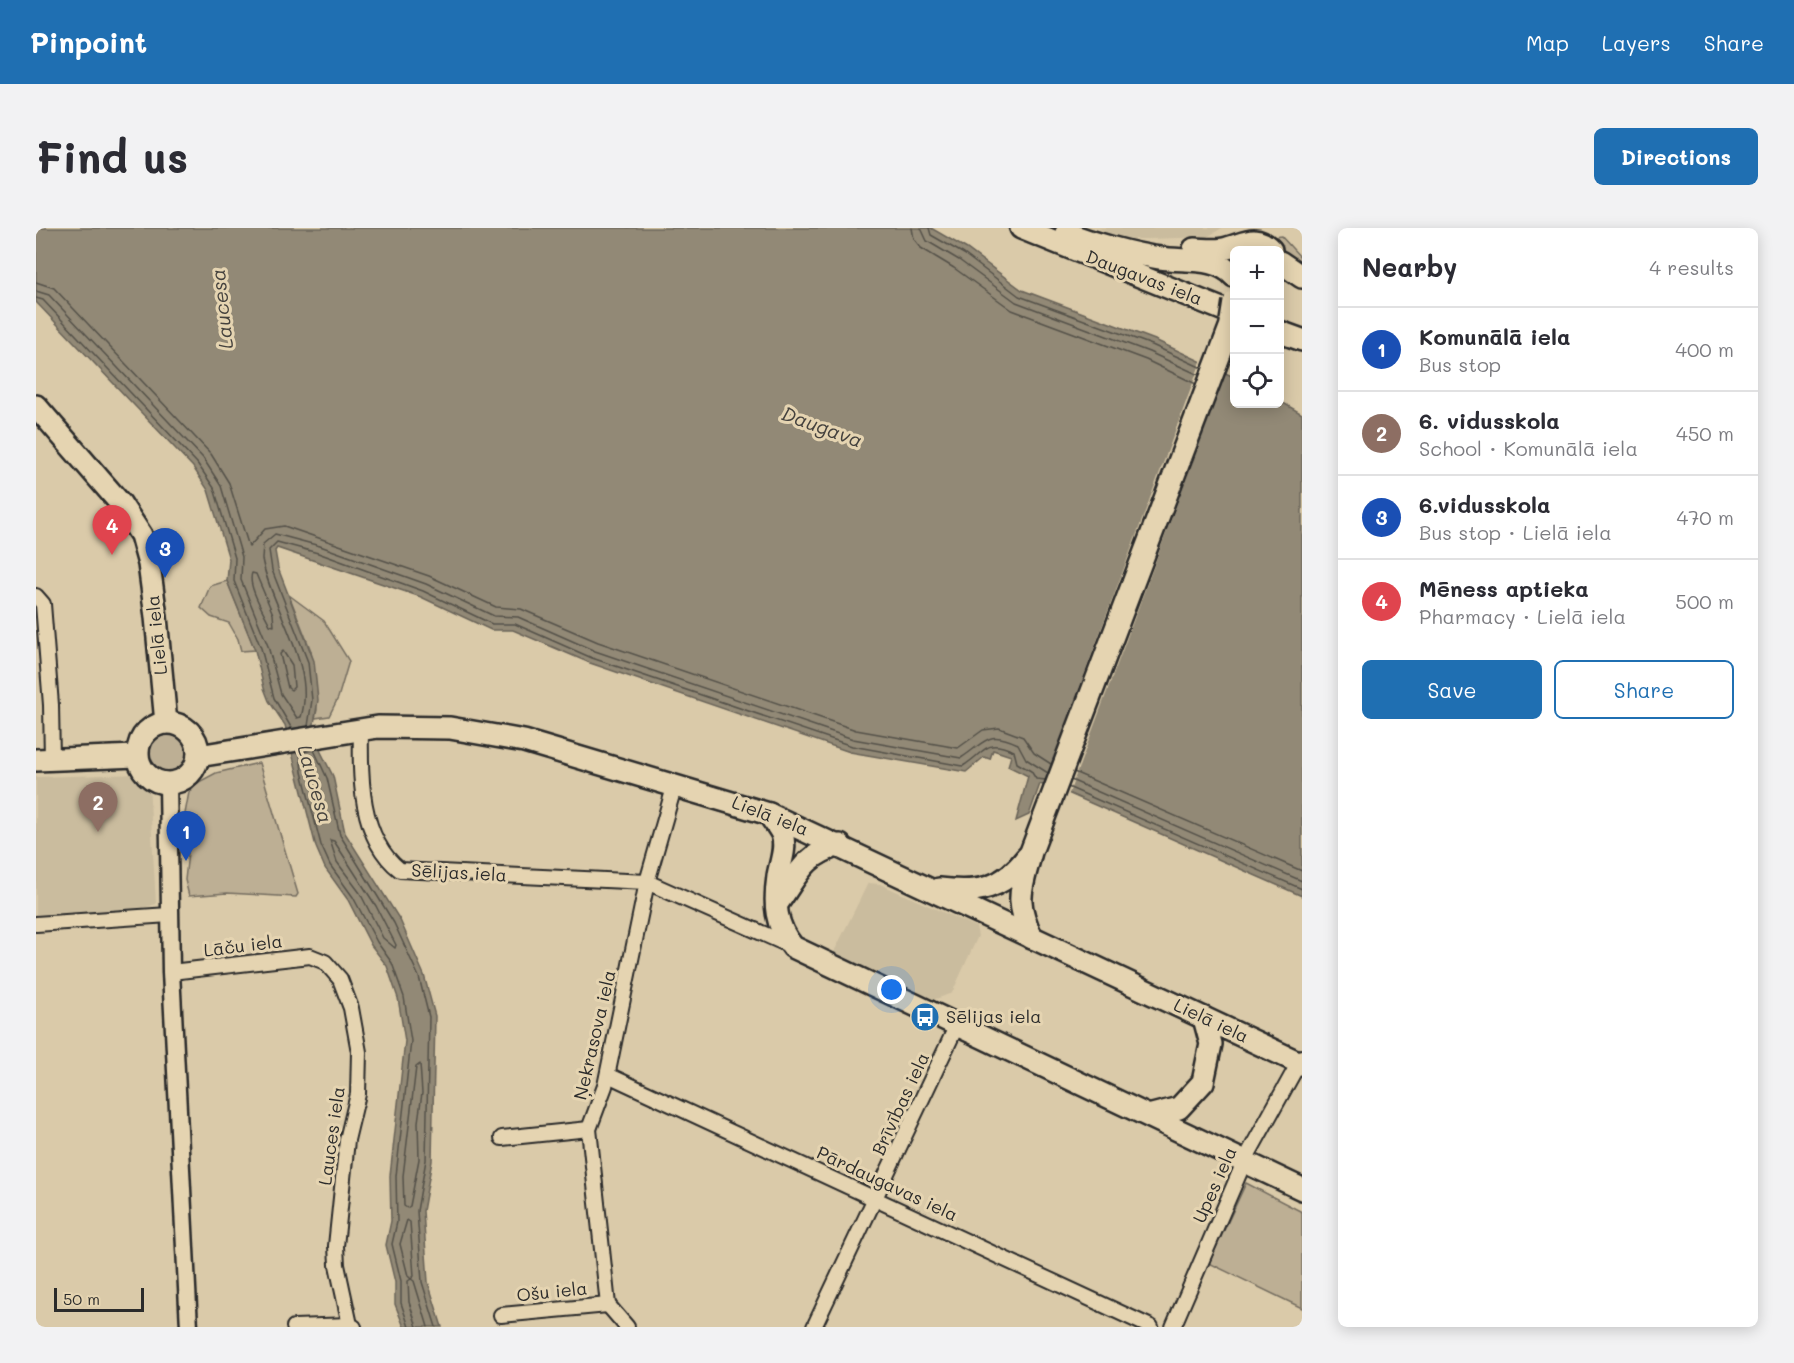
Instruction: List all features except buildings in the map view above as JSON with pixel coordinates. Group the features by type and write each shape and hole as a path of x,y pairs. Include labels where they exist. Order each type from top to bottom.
{"main road":[{"name":"Daugavas iela","path":"1021,228 1230,312"},
{"name":"Daugavas iela","path":"1054,228 1089,241 1158,258 1217,264 1230,273"},
{"name":"Daugavas iela","path":"1242,246 1258,241 1265,246"},
{"name":"Daugavas iela","path":"1130,250 1230,249"},
{"path":"1284,265 1302,277"},
{"path":"1284,284 1302,292"},
{"path":"1032,938 1020,909 1019,898 1031,852 1230,325"},
{"path":"1284,333 1302,340"},
{"name":"Lielā iela","path":"40,417 120,503 141,535 149,564 166,723"},
{"path":"166,723 176,724 193,736 198,756 191,772 177,782 168,783 151,778 144,772 137,756 138,746 148,730 166,723"},
{"name":"Lielā iela","path":"198,756 265,747 361,728 409,727 478,731 524,741 675,784 769,814 840,845 1204,1018 1301,1061"},
{"path":"44,759 137,756"},
{"path":"769,814 782,835 783,843 777,878 777,919 780,932 793,947"},
{"path":"777,904 808,859 820,850 840,845"},
{"path":"928,887 952,890 999,884 1015,872 1031,852"},
{"name":"Sēlijas iela","path":"793,947 1302,1189"},
{"path":"1152,1116 1179,1108 1203,1082 1211,1044 1204,1018"}],"street":[{"path":"36,596 43,604 51,705 44,759"},
{"name":"Sēlijas iela","path":"361,728 359,770 367,807 383,854 400,870 647,882 793,947"},
{"path":"168,783 171,972 189,1327"},
{"name":"Ņekrasova iela","path":"608,1305 589,1129 608,1075 647,882 675,784"},
{"path":"36,924 169,915"},
{"name":"Lāču iela","path":"171,972 310,956 318,958"},
{"name":"Lauces iela","path":"318,958 340,979 351,1008 359,1052 358,1095 347,1140 336,1246 337,1265 352,1326"},
{"name":"Brīvības iela","path":"814,1327 877,1199 957,1025"},
{"name":"Upes iela","path":"1173,1327 1245,1160 1301,1061"},
{"name":"Pārdaugavas iela","path":"608,1075 1151,1327"},
{"path":"502,1137 589,1129"},
{"path":"608,1305 627,1327"},
{"name":"Ošu iela","path":"501,1315 608,1305"},
{"path":"294,1327 352,1326"}],"shaded area":[{"path":"1098,228 1222,228 1207,237 1120,239"},
{"path":"1281,236 1302,259 1302,273 1288,263 1284,256 1284,246 1278,246 1272,237"},
{"path":"227,581 255,650 241,651 238,639 229,623 211,617 201,608 210,586"},
{"path":"289,595 324,621 349,661 338,698 329,716 315,718 317,710 311,651"},
{"path":"168,733 183,739 189,754 183,769 168,775 153,769 147,754 153,739"},
{"path":"259,763 298,894 296,897 227,893 189,896 185,880 188,853 182,830 189,792 197,783 216,773"},
{"path":"142,774 149,783 156,904 134,911 36,916 36,777"},
{"path":"868,883 880,884 976,927 978,936 952,993 933,1000 833,954"},
{"path":"1246,1183 1302,1212 1302,1308 1209,1263"}],"water":[{"path":"36,228 931,228 967,249 1022,290 1155,340 1230,375 1230,408 1284,408 1284,403 1302,414 1302,896 1070,794 1040,784 1029,815 1016,821 1028,776 1008,766 1011,756 993,750 990,759 984,757 966,772 850,752 590,663 513,630 491,630 421,597 277,548 275,551 278,568 314,661 318,700 314,724 320,750 333,776 345,833 400,920 424,975 435,1016 432,1161 423,1211 428,1282 442,1327 404,1327 395,1304 395,1282 386,1245 391,1221 390,1176 405,1041 398,998 387,966 371,945 348,900 325,868 316,847 285,725 269,701 255,650 227,581 229,559 208,490 193,467 36,302"}],"pier":[{"path":"1202,359 1227,370 1068,796 1042,788"}],"place":[{"name":"Mēness aptieka","path":"112,555"},
{"name":"6.vidusskola","path":"165,578"},
{"name":"6. vidusskola","path":"98,832"},
{"name":"Komunālā iela","path":"186,861"},
{"name":"Sēlijas iela","path":"925,1017"}],"water label":[{"name":"Laucesa","path":"222,309"},
{"name":"Daugava","path":"822,427"},
{"name":"Laucesa","path":"315,784"}]}
